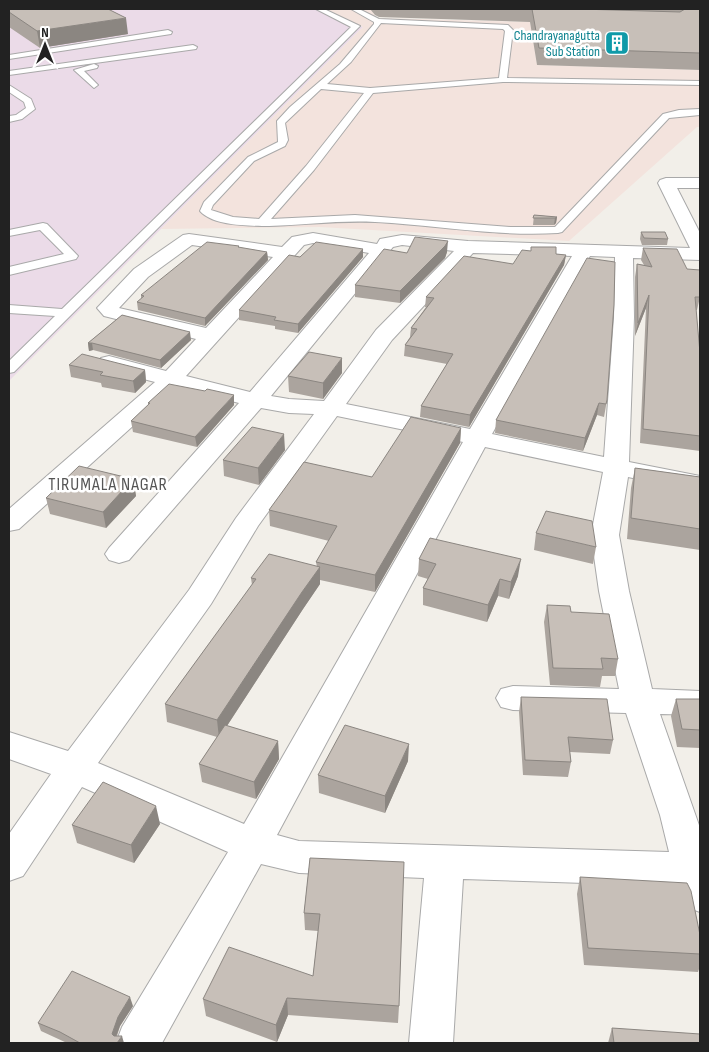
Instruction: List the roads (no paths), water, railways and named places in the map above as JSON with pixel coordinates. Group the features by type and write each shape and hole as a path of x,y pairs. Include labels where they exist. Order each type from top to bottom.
{"street":[{"path":"700,183 666,183 700,250"},
{"path":"9,523 171,379 298,241 314,238 382,250"},
{"path":"212,336 110,312 108,308 141,273 189,239 286,253"},
{"path":"119,554 256,400 386,243 395,240 468,247 583,252 700,254"},
{"path":"9,864 75,768 200,598 246,524 384,334 468,247"},
{"path":"138,1043 252,846 345,675 583,252"},
{"path":"9,745 75,768 252,846 299,857 445,862 698,882 638,700 614,591 605,535 616,468 624,317 624,253"},
{"path":"93,359 256,400 289,406 332,408 700,484"},
{"path":"513,698 700,702"},
{"path":"431,1043 445,862"}],"lane":[{"path":"9,369 356,26 319,9"},
{"path":"354,9 378,21 505,27 509,30 503,80"},
{"path":"378,21 337,71 304,98 280,123 282,144 251,159 208,204 205,211 213,216 225,219 262,222 362,219 526,232 558,230 666,116 700,112"},
{"path":"9,57 168,32"},
{"path":"9,73 193,46"},
{"path":"94,85 78,70 106,64 103,59"},
{"path":"9,81 40,76"},
{"path":"318,86 370,91 503,80 700,83"},
{"path":"9,88 28,101 31,110 19,117 9,119"},
{"path":"262,222 310,168 370,91"},
{"path":"9,233 43,226 72,256 9,271"},
{"path":"9,309 64,313"}],"place":[{"name":"Chandrayanagutta Sub Station","path":"617,43"}],"district":[{"name":"TIRUMALA NAGAR","path":"108,484"}]}
